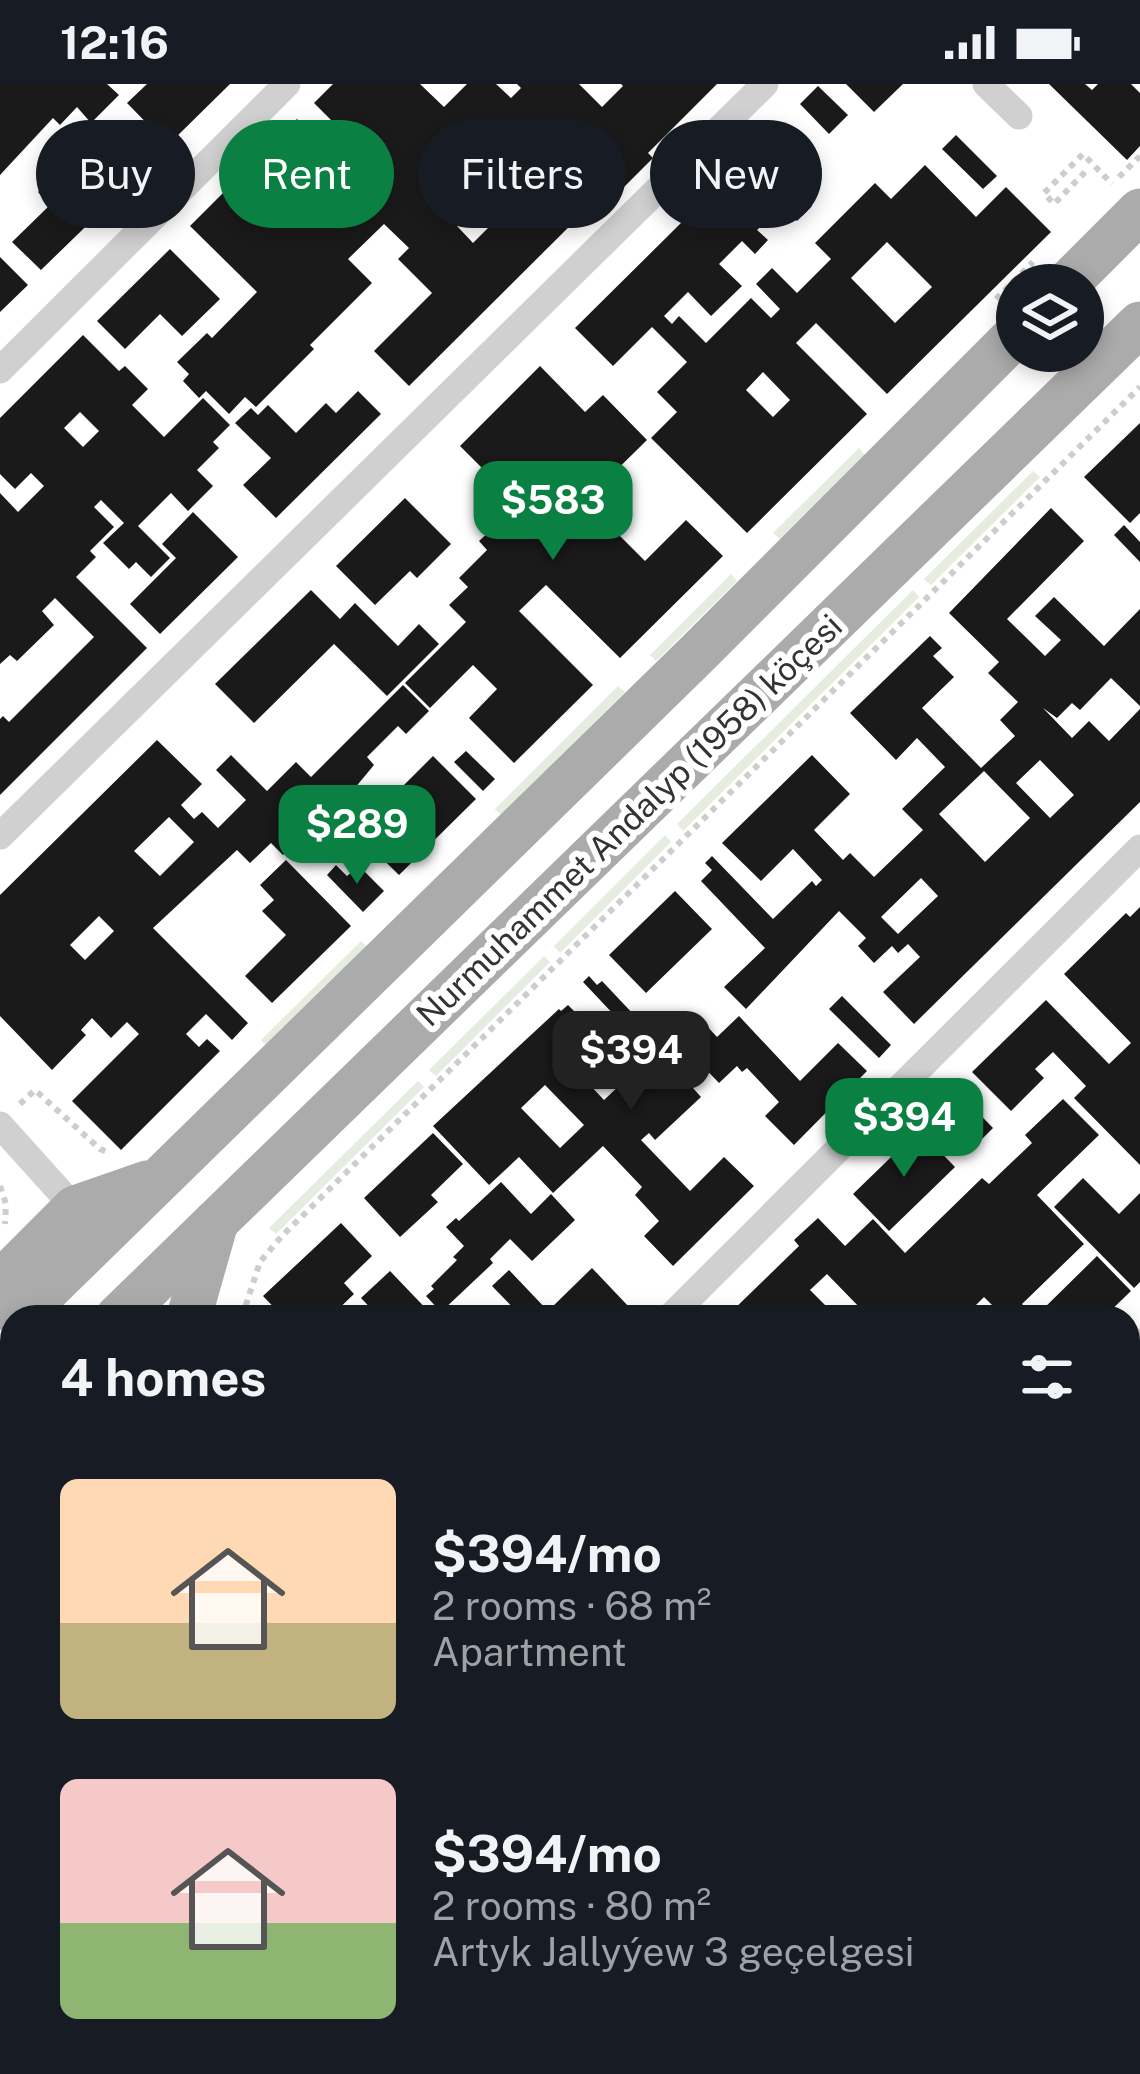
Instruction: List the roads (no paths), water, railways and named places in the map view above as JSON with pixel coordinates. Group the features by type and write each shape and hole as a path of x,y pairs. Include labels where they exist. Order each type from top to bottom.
{"main road":[{"path":"1062,264 1140,212"},
{"name":"Nurmuhammet Andalyp (1958) köçesi","path":"130,1305 1140,324"},
{"name":"Nurmuhammet Andalyp (1958) köçesi","path":"29,1305 88,1223 141,1167 716,636 996,328"},
{"path":"192,1305 217,1220"},
{"path":"0,1283 88,1223"}],"street":[{"path":"0,370 287,84"},
{"path":"0,836 765,84"},
{"path":"986,84 1019,116"},
{"path":"682,1305 1140,848"},
{"path":"0,1125 88,1223"}]}
